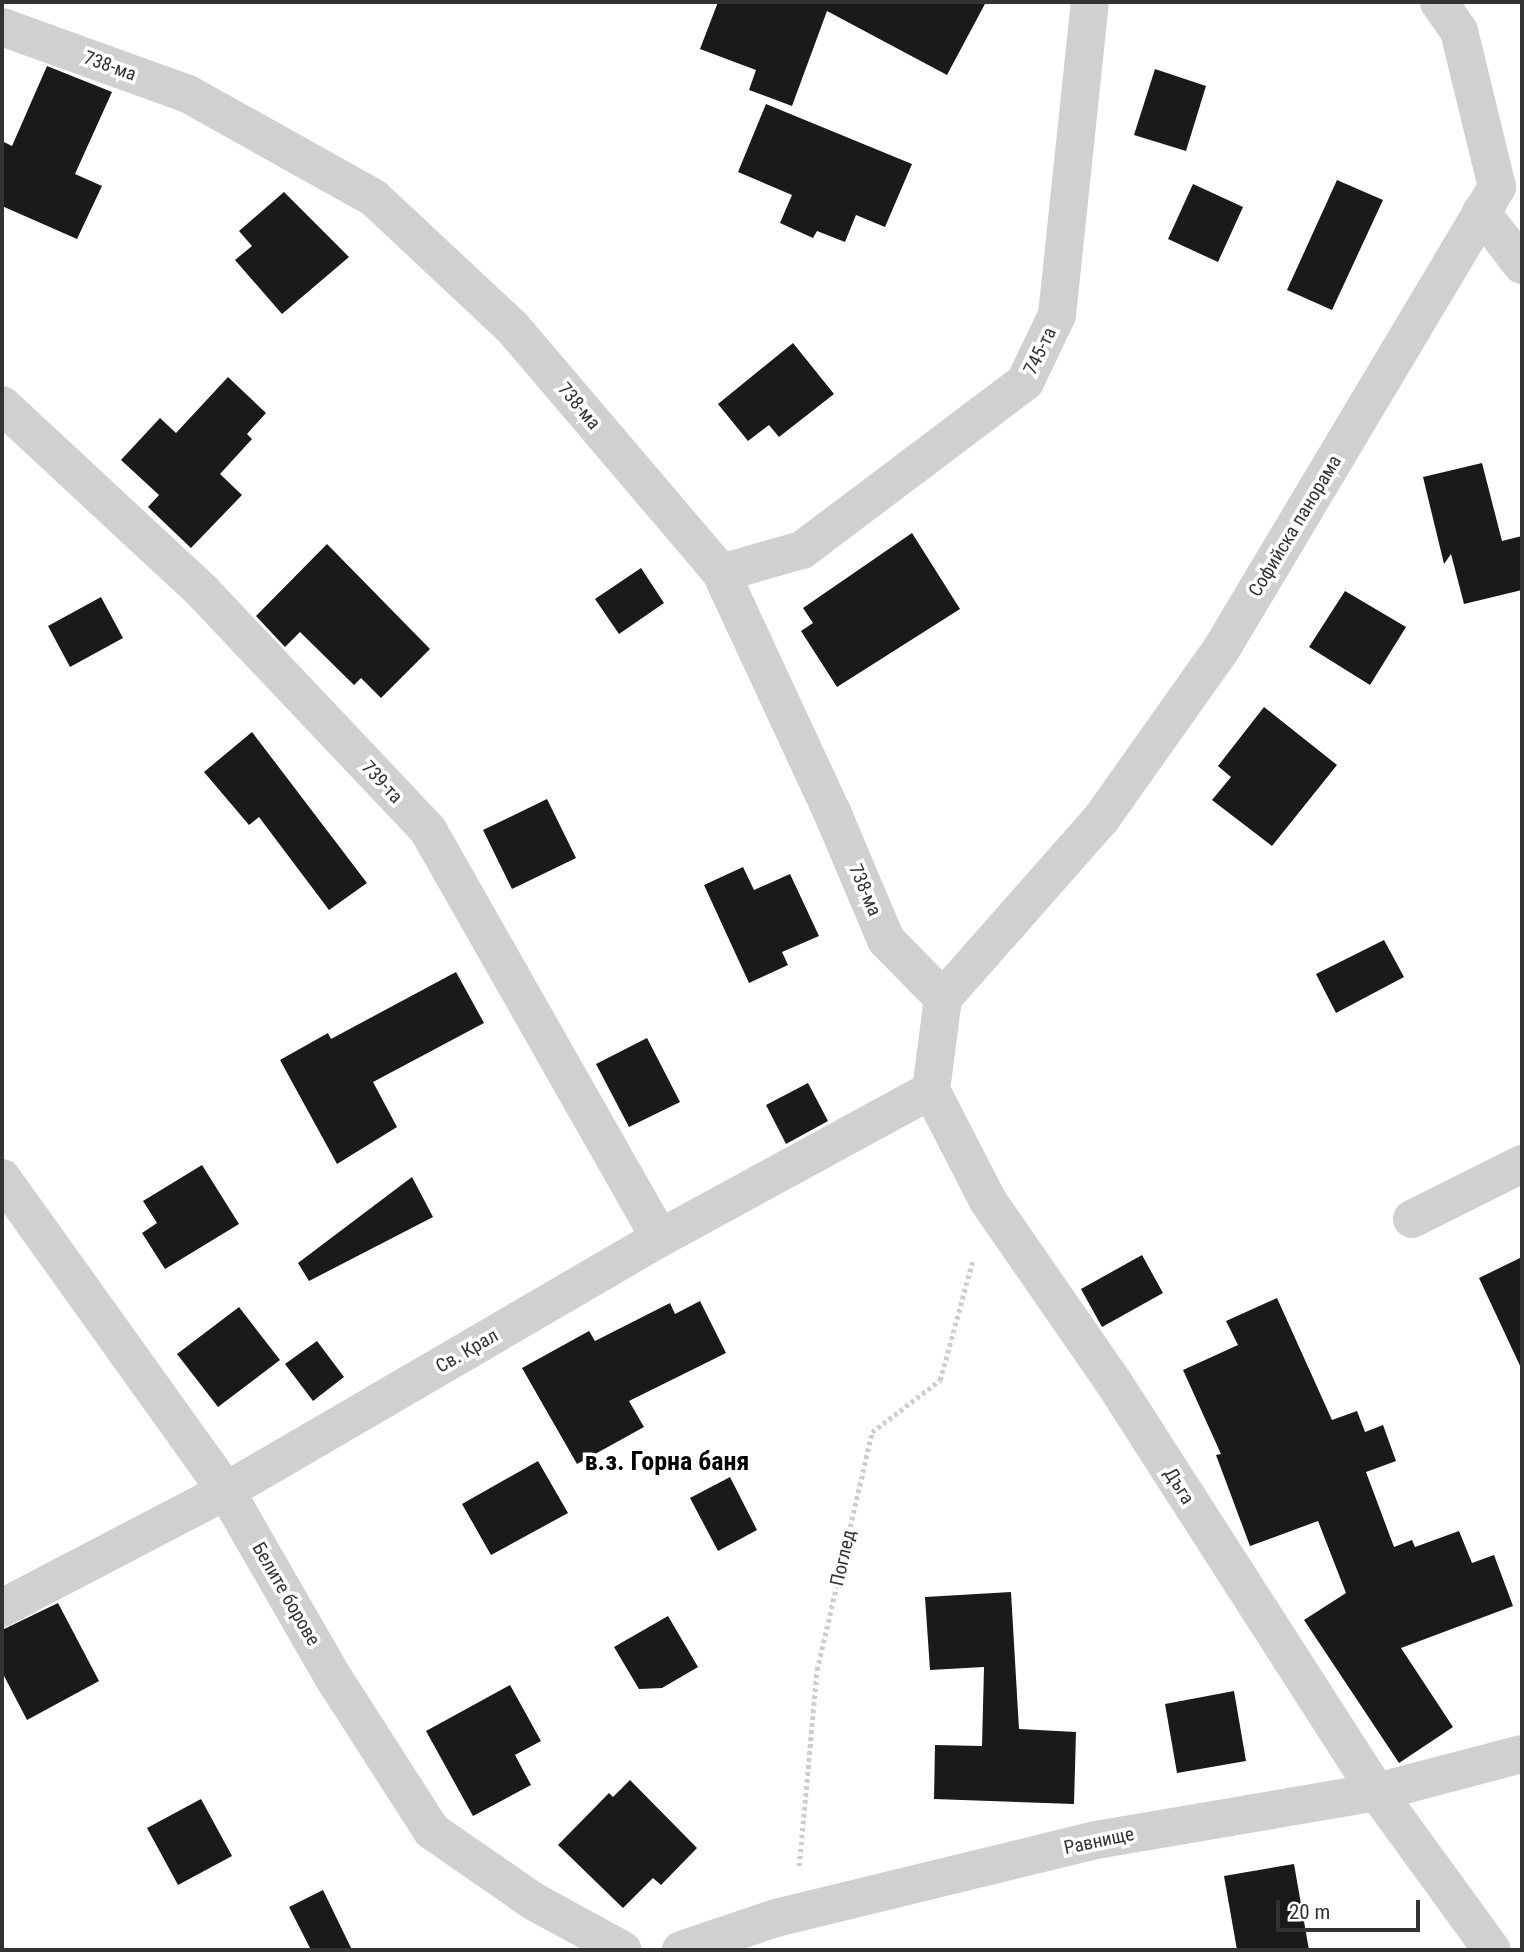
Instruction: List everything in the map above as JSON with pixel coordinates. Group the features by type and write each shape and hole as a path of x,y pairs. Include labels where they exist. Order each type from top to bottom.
{"street":[{"name":"745-та","path":"721,573 802,550 1025,382 1057,315 1090,2"},
{"path":"1439,2 1459,31 1500,195 1522,265"},
{"name":"738-ма","path":"2,27 188,94 374,198 512,327 721,573 832,812 886,940 943,998"},
{"name":"Софийска панорама","path":"943,998 1101,819 1222,648 1500,195"},
{"name":"739-та","path":"2,405 203,592 428,830 660,1238"},
{"path":"931,1090 943,998"},
{"name":"Св. Крал","path":"2,1608 226,1491 660,1238 931,1090"},
{"name":"Дъга","path":"931,1090 988,1201 1114,1383 1377,1792 1492,1950"},
{"path":"1412,1219 1522,1164"},
{"name":"Белите борове","path":"2,1178 226,1491 333,1678 432,1831 533,1901 623,1950"},
{"name":"Равнище","path":"681,1950 773,1934 1096,1840 1377,1792 1522,1754"}],"path":[{"name":"Поглед","path":"773,1934 799,1872 817,1670 872,1432 940,1380 988,1201"}],"building":[{"path":"718,2 986,2 947,75 827,11 792,106 749,90 756,70 700,49"},
{"path":"47,66 112,92 75,174 102,186 77,239 2,206 2,141 12,146"},
{"path":"1155,69 1206,86 1186,151 1134,135"},
{"path":"766,104 912,164 885,227 856,215 845,242 817,231 813,238 780,223 792,195 738,172"},
{"path":"1337,180 1383,200 1332,310 1287,290"},
{"path":"1193,184 1243,207 1218,262 1168,239"},
{"path":"284,192 349,257 282,314 235,260 252,246 239,231"},
{"path":"793,343 834,394 779,437 769,425 748,441 718,404"},
{"path":"228,377 266,413 247,434 252,439 220,474 242,495 191,548 148,507 159,495 121,460 160,418 176,433"},
{"path":"1482,463 1502,541 1522,536 1522,590 1464,604 1451,554 1444,564 1423,477"},
{"path":"912,533 960,609 837,687 801,631 813,623 803,608"},
{"path":"327,544 430,649 381,698 361,678 354,685 300,632 285,647 256,616"},
{"path":"641,568 664,603 619,634 595,599"},
{"path":"1345,591 1406,627 1370,685 1309,647"},
{"path":"101,597 123,638 70,667 48,626"},
{"path":"1264,707 1337,765 1272,846 1212,800 1231,777 1218,766"},
{"path":"252,732 367,883 329,910 259,817 249,825 204,772"},
{"path":"547,799 576,858 512,889 483,830"},
{"path":"743,867 754,890 790,874 819,936 782,952 788,965 749,983 704,885"},
{"path":"1384,940 1404,977 1336,1013 1316,974"},
{"path":"456,972 484,1023 373,1082 397,1127 337,1164 280,1060 328,1033 331,1039"},
{"path":"647,1038 680,1102 629,1127 596,1064"},
{"path":"808,1083 828,1121 786,1144 766,1105"},
{"path":"202,1165 239,1224 165,1269 142,1233 157,1223 143,1201"},
{"path":"412,1177 433,1217 309,1281 298,1263"},
{"path":"1142,1255 1163,1293 1102,1327 1081,1289"},
{"path":"1522,1257 1522,1370 1479,1278"},
{"path":"1277,1298 1332,1420 1357,1411 1365,1432 1383,1425 1396,1461 1366,1472 1394,1547 1412,1540 1415,1547 1459,1531 1472,1563 1494,1555 1513,1606 1401,1648 1453,1727 1399,1763 1304,1620 1346,1593 1318,1521 1250,1546 1216,1455 1221,1454 1183,1370 1238,1345 1226,1321"},
{"path":"700,1301 726,1353 629,1401 644,1427 577,1464 522,1368 589,1331 595,1341 670,1303 675,1314"},
{"path":"239,1307 280,1360 218,1407 177,1354"},
{"path":"317,1341 344,1377 313,1401 285,1364"},
{"path":"538,1461 568,1513 491,1555 462,1504"},
{"path":"730,1477 757,1530 718,1551 690,1498"},
{"path":"1011,1592 1019,1729 1076,1732 1074,1804 934,1799 935,1745 982,1746 984,1667 930,1670 925,1597"},
{"path":"58,1603 99,1681 27,1720 2,1672 2,1630"},
{"path":"668,1616 698,1667 662,1688 639,1689 614,1647"},
{"path":"510,1685 541,1741 515,1755 531,1785 473,1816 426,1731"},
{"path":"1234,1691 1246,1761 1177,1773 1165,1704"},
{"path":"630,1780 697,1848 661,1885 653,1878 623,1908 558,1845 609,1793 613,1797"},
{"path":"201,1799 232,1856 178,1885 147,1828"},
{"path":"1294,1864 1309,1950 1237,1950 1224,1876"},
{"path":"323,1890 352,1950 311,1950 289,1907"}],"district":[{"name":"в.з. Горна баня","path":"667,1462"}]}
